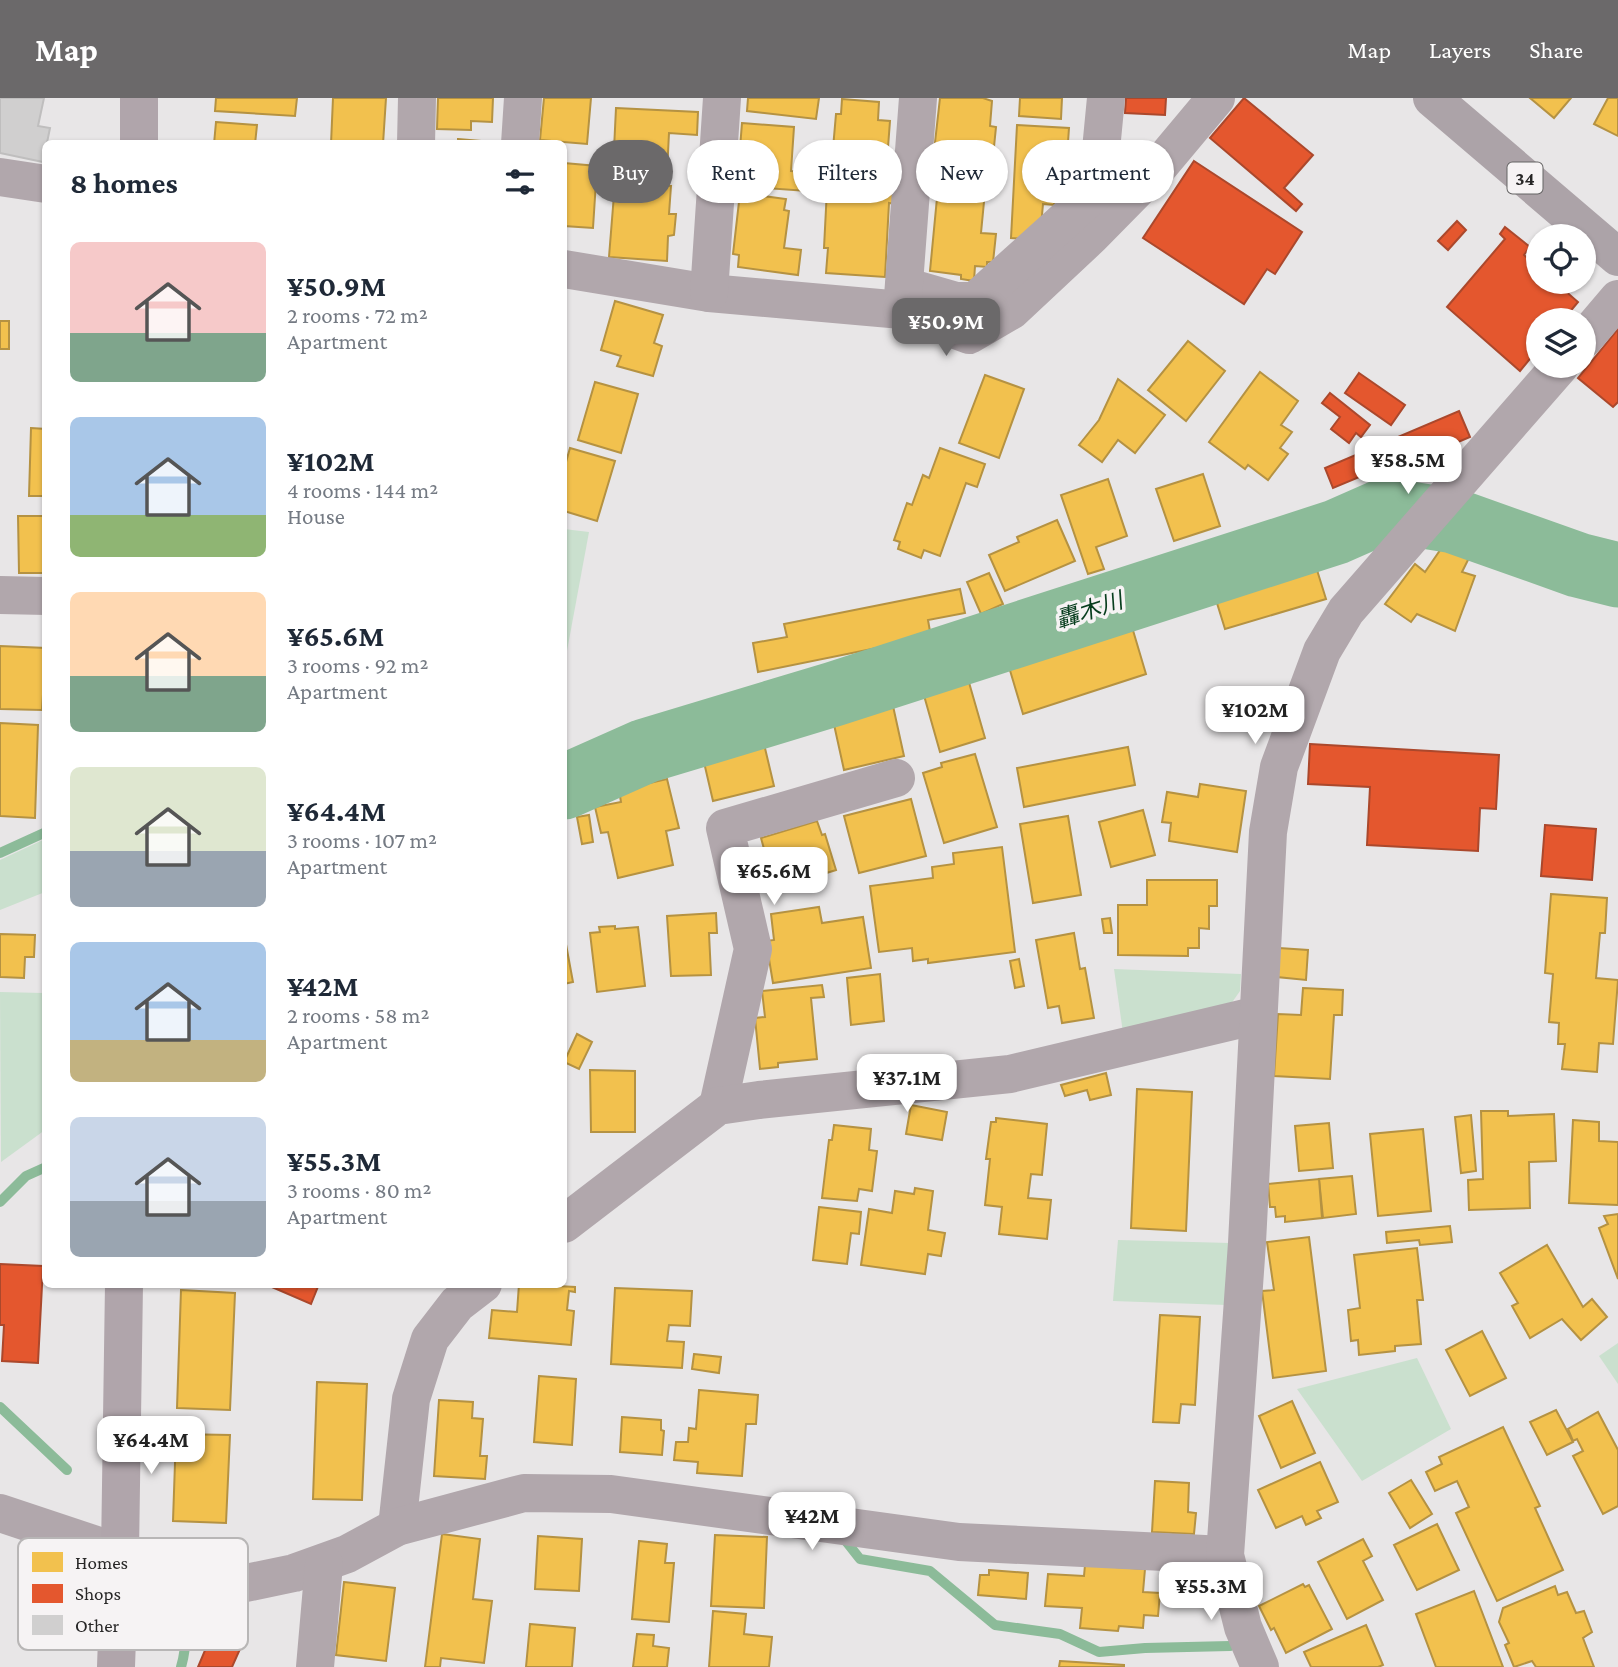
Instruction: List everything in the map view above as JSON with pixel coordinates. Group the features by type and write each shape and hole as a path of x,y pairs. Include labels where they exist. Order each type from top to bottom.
{"highway":[{"name":"34","path":"1432,98 1618,257"}],"street":[{"path":"139,98 139,140"},
{"path":"416,140 418,98"},
{"path":"520,140 523,98"},
{"path":"709,293 722,98"},
{"path":"903,298 918,98"},
{"path":"567,269 709,293 975,300 1097,191 1106,98"},
{"path":"903,298 969,335 1012,310 1155,171 1216,98"},
{"path":"0,177 42,183"},
{"path":"1596,325 1618,299"},
{"path":"1261,1667 1243,1627 1225,1555 1248,1230 1268,832 1279,767 1322,651 1346,611 1550,378"},
{"path":"0,595 42,596"},
{"path":"718,1106 753,949 724,828 896,778"},
{"path":"567,1222 718,1106 1010,1074 1258,1015"},
{"path":"120,1538 124,1288"},
{"path":"397,1527 411,1399 430,1339 457,1304 479,1288"},
{"path":"248,1583 324,1564 397,1527 524,1493 611,1494 959,1542 1225,1555"},
{"path":"0,1513 75,1538"},
{"path":"315,1667 324,1564"},
{"path":"116,1667 121,1650"}],"green space":[{"path":"567,529 589,532 567,651"},
{"path":"42,840 42,893 0,910 0,860"},
{"path":"1114,969 1241,974 1240,991 1226,1011 1123,1033"},
{"path":"0,992 42,993 42,1132 1,1162"},
{"path":"1118,1240 1230,1243 1226,1305 1113,1301"},
{"path":"1618,1343 1618,1384 1599,1356"},
{"path":"1417,1358 1451,1429 1362,1481 1297,1389"}],"building: Homes":[{"path":"216,98 297,98 295,116 215,111"},
{"path":"333,98 386,98 383,140 331,140"},
{"path":"438,98 493,98 492,122 471,121 471,130 437,129"},
{"path":"544,98 591,98 587,144 567,142 567,140 540,140"},
{"path":"748,98 819,98 816,119 747,111"},
{"path":"940,98 983,98 992,101 990,126 996,127 995,140 935,140"},
{"path":"1020,98 1062,98 1061,119 1019,116"},
{"path":"1530,98 1571,98 1554,118"},
{"path":"1608,98 1618,98 1618,136 1594,124"},
{"path":"842,99 879,102 878,120 890,121 889,140 834,140 836,114 841,114"},
{"path":"616,108 698,112 697,135 669,133 669,140 614,140"},
{"path":"216,122 257,125 255,140 214,140"},
{"path":"742,123 794,127 791,171 793,190 779,189 779,140 741,140"},
{"path":"1017,125 1069,128 1068,140 1022,140 1022,203 1054,203 1054,205 1043,204 1041,226 1026,239 1011,238"},
{"path":"567,163 588,165 588,203 595,203 593,228 567,226"},
{"path":"779,198 786,199 784,210 789,211 784,248 801,250 798,275 738,267 739,255 733,254 739,203 779,203"},
{"path":"613,203 670,203 669,214 676,214 674,235 668,236 667,261 609,257"},
{"path":"826,203 889,203 885,277 826,273 828,248 824,248"},
{"path":"937,203 984,203 981,233 996,234 993,262 987,262 987,267 975,266 974,281 961,279 961,275 930,271"},
{"path":"615,301 663,315 654,343 662,346 653,376 617,366 621,356 601,350"},
{"path":"0,321 9,321 9,349 0,349"},
{"path":"1188,341 1225,371 1186,421 1148,390"},
{"path":"1260,372 1298,401 1281,425 1292,432 1280,448 1288,454 1268,480 1248,465 1245,469 1209,442"},
{"path":"985,375 1024,389 999,458 959,443"},
{"path":"1118,379 1165,415 1135,453 1118,440 1102,462 1079,445 1099,420"},
{"path":"595,382 638,394 621,453 578,440"},
{"path":"31,428 42,429 42,496 29,496"},
{"path":"570,448 615,461 597,521 567,512 567,458"},
{"path":"940,448 985,464 977,487 966,483 940,556 924,550 921,558 898,549 900,542 894,540 907,503 912,505 923,475 929,478"},
{"path":"1203,474 1220,526 1174,541 1156,489"},
{"path":"1108,479 1127,536 1096,547 1104,569 1088,574 1061,495"},
{"path":"18,516 42,516 42,573 19,573"},
{"path":"1057,520 1075,561 1005,591 989,555 1019,542 1017,537"},
{"path":"1445,543 1470,556 1462,572 1475,576 1455,631 1417,614 1411,622 1385,604 1415,564 1425,572"},
{"path":"1317,570 1326,599 1225,629 1216,600"},
{"path":"989,573 1003,604 981,614 967,582"},
{"path":"960,589 965,613 928,620 931,637 758,672 753,643 787,637 784,624"},
{"path":"1132,627 1146,674 1023,714 1009,667"},
{"path":"0,646 42,648 42,710 0,709"},
{"path":"968,679 985,738 940,752 923,692"},
{"path":"893,706 904,756 844,770 833,720"},
{"path":"0,723 38,725 35,818 0,816"},
{"path":"764,744 774,786 713,801 703,758"},
{"path":"1128,747 1135,785 1024,807 1017,768"},
{"path":"975,754 997,827 944,843 923,773 942,767 941,763"},
{"path":"667,779 679,828 666,831 673,865 618,878 608,832 601,833 595,807 621,802 619,790"},
{"path":"1200,784 1246,791 1237,852 1169,841 1171,823 1162,822 1167,792 1198,797"},
{"path":"911,799 926,856 859,873 844,816"},
{"path":"1143,810 1155,855 1111,867 1099,822"},
{"path":"589,815 593,842 582,844 577,817"},
{"path":"1068,816 1081,895 1033,903 1020,824"},
{"path":"817,821 822,835 825,834 836,870 775,889 761,838"},
{"path":"1002,847 1015,952 928,963 928,959 913,961 912,948 879,952 870,886 933,878 932,867 954,864 953,853"},
{"path":"1147,880 1217,880 1217,906 1209,906 1209,929 1199,928 1199,948 1188,948 1188,956 1118,955 1118,905 1147,905"},
{"path":"1551,894 1607,898 1605,933 1600,933 1596,978 1618,980 1613,1044 1599,1043 1597,1072 1562,1069 1565,1044 1558,1044 1559,1023 1549,1022 1553,974 1545,973"},
{"path":"819,907 822,923 863,917 871,968 773,983 766,941 774,940 771,914"},
{"path":"716,913 717,933 709,933 711,975 671,976 667,916"},
{"path":"1110,918 1112,933 1104,933 1102,919"},
{"path":"615,926 615,929 638,927 645,986 597,992 590,933 600,932 599,927"},
{"path":"1074,933 1080,969 1085,968 1094,1018 1062,1023 1059,1006 1048,1008 1036,940"},
{"path":"0,934 35,935 34,957 25,957 24,978 0,977"},
{"path":"1279,948 1308,950 1306,980 1277,977"},
{"path":"567,950 573,982 567,983"},
{"path":"1019,959 1024,986 1015,988 1010,961"},
{"path":"880,974 884,1021 851,1025 847,978"},
{"path":"822,985 824,997 811,998 817,1059 778,1063 778,1067 760,1069 755,1018 765,1017 762,991"},
{"path":"1303,988 1343,990 1342,1015 1334,1015 1330,1079 1274,1076 1278,1014 1301,1015"},
{"path":"577,1034 592,1042 579,1069 567,1063 567,1056"},
{"path":"590,1070 635,1071 635,1132 591,1132"},
{"path":"1106,1073 1111,1095 1090,1100 1087,1090 1065,1096 1061,1085"},
{"path":"1137,1089 1192,1092 1186,1231 1131,1228"},
{"path":"911,1105 947,1112 942,1140 906,1134"},
{"path":"1481,1111 1508,1111 1508,1116 1554,1114 1556,1161 1529,1162 1530,1208 1469,1210 1468,1180 1483,1179"},
{"path":"1471,1115 1476,1171 1461,1173 1455,1117"},
{"path":"996,1118 1047,1124 1042,1175 1031,1174 1028,1198 1051,1200 1047,1239 999,1234 1002,1207 985,1205 990,1159 986,1159 991,1122 996,1122"},
{"path":"1573,1120 1599,1122 1599,1141 1618,1142 1618,1205 1569,1203"},
{"path":"1329,1123 1333,1168 1299,1171 1295,1126"},
{"path":"834,1125 871,1129 869,1150 877,1151 872,1191 859,1189 857,1201 822,1198 829,1140 832,1140"},
{"path":"1423,1129 1431,1211 1378,1216 1370,1134"},
{"path":"1352,1176 1356,1214 1323,1218 1319,1179"},
{"path":"1319,1179 1322,1218 1285,1222 1285,1216 1276,1217 1275,1207 1270,1207 1268,1184"},
{"path":"915,1188 933,1191 928,1230 945,1233 941,1256 928,1254 925,1274 861,1265 869,1209 892,1213 895,1191 914,1194"},
{"path":"819,1207 861,1212 859,1234 851,1233 847,1264 813,1260"},
{"path":"1618,1214 1618,1279 1599,1228 1608,1224 1604,1216"},
{"path":"1450,1226 1452,1242 1420,1245 1419,1240 1387,1243 1386,1232"},
{"path":"1309,1237 1326,1371 1273,1378 1262,1291 1274,1290 1267,1242"},
{"path":"1547,1245 1583,1307 1592,1299 1607,1317 1581,1340 1562,1319 1530,1338 1512,1306 1518,1303 1500,1273"},
{"path":"1417,1248 1423,1300 1417,1300 1421,1344 1395,1346 1395,1351 1359,1355 1358,1340 1351,1341 1348,1310 1360,1308 1354,1255"},
{"path":"575,1287 575,1292 569,1291 567,1310 574,1311 571,1345 489,1338 492,1310 517,1312 519,1288"},
{"path":"615,1288 692,1291 690,1326 669,1325 667,1341 684,1342 682,1368 611,1364"},
{"path":"181,1290 235,1293 230,1410 177,1408"},
{"path":"1160,1315 1200,1317 1195,1405 1181,1404 1179,1423 1153,1422"},
{"path":"1482,1331 1506,1378 1470,1396 1446,1350"},
{"path":"694,1354 721,1357 719,1373 692,1369"},
{"path":"539,1376 576,1379 572,1445 534,1442"},
{"path":"317,1382 367,1384 362,1500 313,1499"},
{"path":"699,1390 758,1395 756,1424 746,1424 742,1476 697,1473 698,1462 674,1460 676,1442 688,1442 689,1428 696,1429"},
{"path":"439,1400 473,1402 472,1418 483,1419 480,1456 487,1456 485,1479 434,1476"},
{"path":"1292,1401 1315,1453 1281,1468 1259,1416"},
{"path":"1556,1410 1573,1442 1547,1455 1530,1422"},
{"path":"1598,1412 1618,1450 1618,1506 1603,1514 1573,1456 1583,1451 1577,1439 1573,1441 1568,1429"},
{"path":"622,1417 661,1420 661,1430 664,1431 662,1455 620,1452"},
{"path":"1503,1427 1540,1506 1535,1508 1563,1570 1497,1601 1456,1513 1469,1507 1457,1481 1435,1491 1426,1472 1442,1464 1439,1457"},
{"path":"176,1434 230,1435 226,1523 173,1521"},
{"path":"1320,1462 1338,1502 1317,1511 1321,1518 1306,1525 1302,1516 1276,1528 1258,1490"},
{"path":"1411,1480 1432,1514 1410,1528 1389,1493"},
{"path":"1155,1481 1189,1483 1188,1512 1196,1513 1194,1534 1152,1532"},
{"path":"1437,1524 1459,1570 1417,1590 1394,1545"},
{"path":"442,1534 480,1539 473,1599 492,1601 484,1663 441,1658 440,1667 425,1667"},
{"path":"715,1535 767,1537 764,1608 711,1606"},
{"path":"538,1536 582,1539 579,1591 535,1589"},
{"path":"1363,1539 1372,1556 1363,1561 1383,1600 1347,1619 1318,1562"},
{"path":"639,1541 667,1544 665,1563 674,1563 669,1622 632,1619"},
{"path":"1085,1565 1145,1569 1143,1592 1160,1593 1158,1616 1144,1615 1143,1628 1119,1626 1118,1631 1080,1628 1082,1608 1045,1606 1048,1574 1084,1576"},
{"path":"989,1570 1028,1573 1026,1599 978,1595 980,1575 989,1575"},
{"path":"344,1582 395,1588 386,1661 336,1655"},
{"path":"1303,1584 1305,1587 1309,1585 1332,1629 1286,1653 1259,1606"},
{"path":"1555,1586 1558,1595 1567,1592 1576,1613 1584,1611 1592,1632 1583,1638 1594,1667 1536,1667 1532,1661 1514,1667 1505,1645 1509,1643 1499,1622 1503,1608"},
{"path":"1474,1591 1503,1667 1436,1667 1416,1614"},
{"path":"713,1611 746,1614 744,1634 772,1637 769,1667 709,1667"},
{"path":"530,1624 575,1628 572,1667 526,1667"},
{"path":"1366,1625 1383,1665 1311,1667 1304,1652"},
{"path":"637,1634 654,1635 653,1646 669,1648 667,1667 633,1667"},
{"path":"1060,1661 1124,1665 1124,1667 1059,1667"}],"building: Shops":[{"path":"1126,98 1166,98 1165,115 1125,113"},
{"path":"1244,98 1313,155 1284,188 1302,204 1296,211 1210,138"},
{"path":"1194,161 1302,232 1275,274 1267,269 1244,304 1143,238 1166,203 1174,203 1174,191"},
{"path":"1457,221 1466,230 1448,250 1438,241"},
{"path":"1505,227 1526,244 1526,294 1569,294 1578,302 1573,308 1526,308 1526,364 1520,371 1447,307 1505,239 1500,234"},
{"path":"1618,329 1618,402 1613,407 1578,378 1596,378 1596,356"},
{"path":"1359,373 1405,405 1391,425 1345,393"},
{"path":"1330,393 1370,425 1361,437 1356,433 1349,443 1331,429 1340,417 1322,403"},
{"path":"1459,411 1470,437 1451,445 1456,456 1426,468 1419,452 1333,488 1325,468"},
{"path":"1310,744 1499,755 1496,809 1480,808 1478,851 1367,845 1370,787 1308,784"},
{"path":"1545,825 1596,829 1592,880 1541,876"},
{"path":"0,1264 42,1266 38,1363 2,1361 4,1325 0,1325"},
{"path":"274,1288 317,1288 311,1304"},
{"path":"205,1650 240,1650 232,1667 198,1667"}],"building: Other":[{"path":"0,98 44,98 38,126 50,128 48,140 42,140 42,162 0,153"}],"waterway":[{"name":"轟木川","path":"567,786 645,751 834,694 1336,532 1386,510 1454,521 1578,565 1618,575"},
{"path":"0,853 42,834"},
{"path":"0,1202 26,1176 42,1169"},
{"path":"0,1407 67,1470"},
{"path":"845,1540 860,1559 930,1571 995,1625 1060,1634 1099,1652 1230,1646"},
{"path":"181,1667 184,1650"}]}
